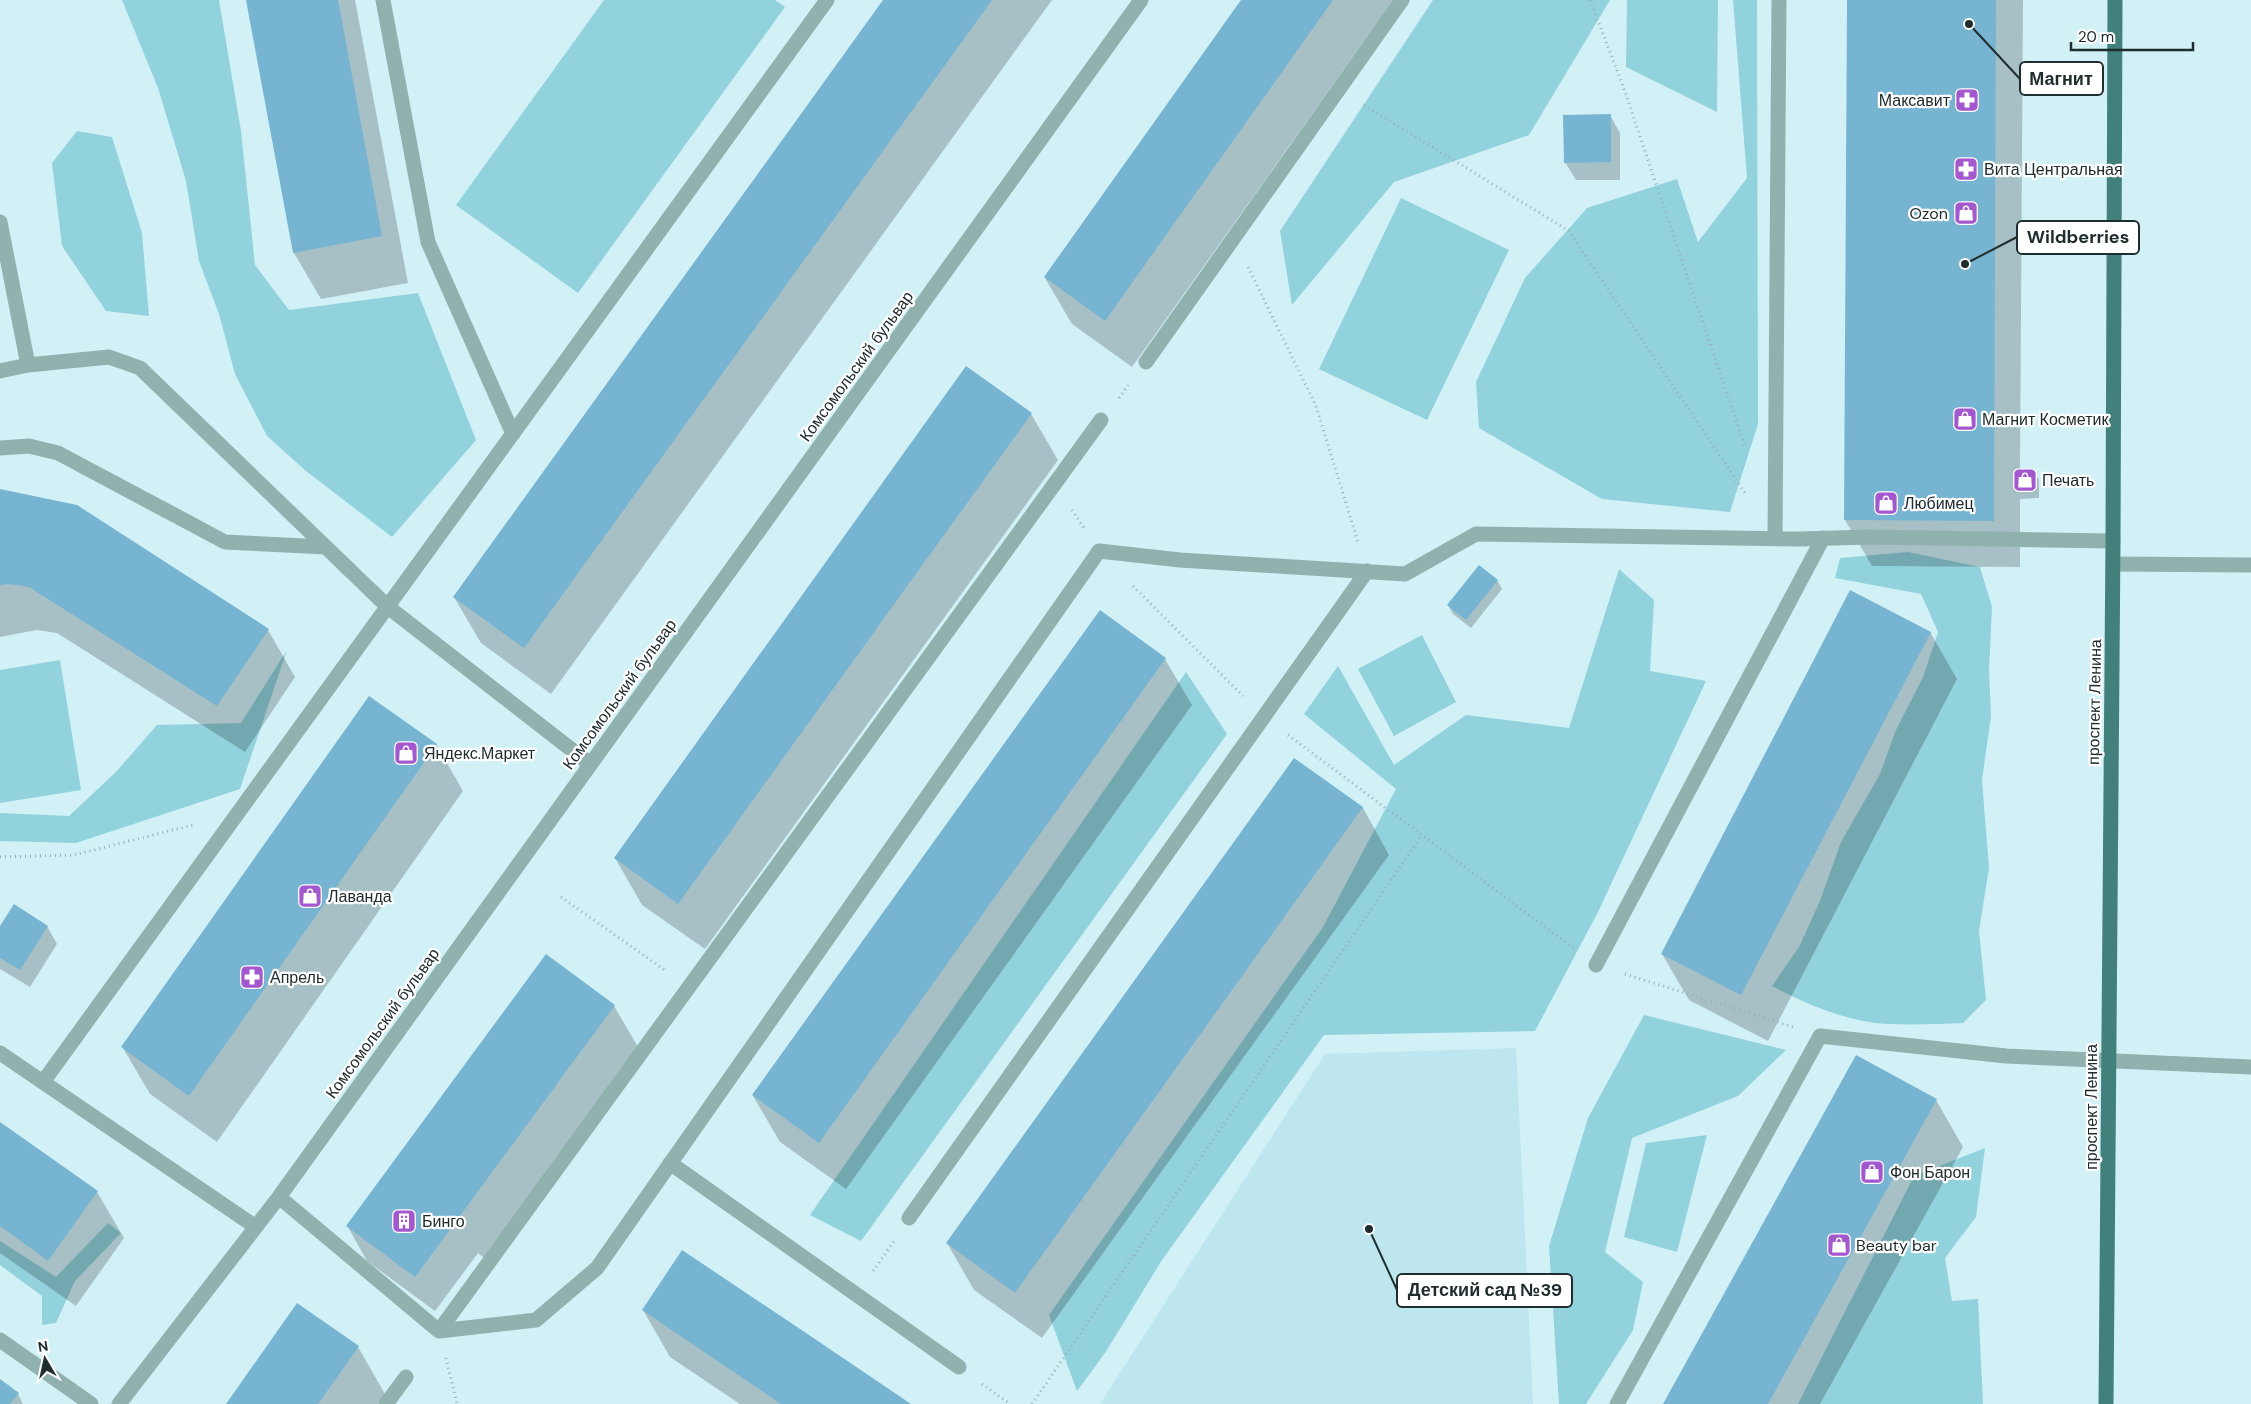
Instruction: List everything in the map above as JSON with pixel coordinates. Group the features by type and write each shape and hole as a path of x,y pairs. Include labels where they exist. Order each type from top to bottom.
{"main road":[{"name":"проспект Ленина","path":"2106,1404 2113,564 2115,0"}],"street":[{"path":"383,0 428,242 513,434"},
{"path":"43,1082 827,0"},
{"name":"Комсомольский бульвар","path":"119,1404 279,1196 1141,0"},
{"path":"1146,362 1402,0"},
{"path":"1775,538 1779,0"},
{"path":"0,222 28,365"},
{"path":"0,371 28,365 109,357 140,368 388,607 590,764"},
{"path":"439,1331 1101,420"},
{"path":"0,448 30,446 58,453 226,542 326,547"},
{"path":"279,1196 439,1331 536,1320 597,1268 1099,551 1180,560 1405,574 1476,534 2113,541"},
{"path":"1596,965 1823,538"},
{"path":"2113,564 2251,565"},
{"path":"910,1218 1367,572"},
{"path":"1617,1404 1820,1036 2006,1056 2251,1067"},
{"path":"0,1053 256,1227"},
{"path":"670,1163 959,1367"},
{"path":"0,1340 91,1404"},
{"path":"386,1404 406,1377"}],"path":[{"path":"1590,0 1626,95 1747,453"},
{"path":"1338,89 1569,231 1748,497"},
{"path":"1234,238 1316,406 1367,572"},
{"path":"1101,420 1146,362"},
{"path":"1055,484 1099,551 1264,717 1596,965 1820,1036"},
{"path":"0,857 74,856 238,813"},
{"path":"1032,1404 1422,835"},
{"path":"562,896 689,987"},
{"path":"857,1295 910,1218"},
{"path":"439,1331 457,1404"},
{"path":"959,1367 1010,1404"}],"shaded area":[{"path":"122,0 219,0 241,131 255,265 289,310 418,293 476,440 392,537 306,471 267,436 235,374 219,314 199,261 186,181 158,88"},
{"path":"604,0 775,0 785,7 578,293 456,205"},
{"path":"1433,0 1610,0 1529,135 1394,182 1292,305 1280,231"},
{"path":"1627,0 1718,0 1717,112 1626,67"},
{"path":"1733,0 1757,0 1758,424 1730,512 1602,499 1479,428 1476,382 1525,278 1587,208 1677,179 1698,242 1747,178"},
{"path":"77,131 112,137 142,233 149,316 106,311 62,246 52,163"},
{"path":"1401,198 1509,250 1427,420 1319,369"},
{"path":"1908,552 1980,567 1992,607 1989,670 1991,716 1982,780 1989,868 1979,931 1986,1000 1963,1023 1874,1023 1814,1006 1772,986 1799,947 1820,901 1841,842 1880,774 1895,732 1923,677 1938,632 1921,594 1835,578 1840,558"},
{"path":"1619,569 1654,600 1650,671 1706,681 1598,912 1535,1031 1324,1035 1162,1260 1105,1353 1077,1391 1049,1315 1323,927 1396,789 1304,714 1338,666 1394,765 1466,715 1569,728"},
{"path":"1422,635 1456,702 1394,736 1358,669"},
{"path":"287,650 240,789 76,843 0,841 0,813 69,816 116,772 157,725 241,723"},
{"path":"60,660 81,790 0,803 0,670"},
{"path":"1186,672 1227,734 861,1241 810,1215"},
{"path":"1644,1015 1786,1050 1738,1096 1632,1138 1605,1252 1643,1282 1633,1330 1586,1404 1559,1404 1549,1246 1588,1118"},
{"path":"1516,1048 1533,1404 1100,1404 1325,1054"},
{"path":"1707,1135 1677,1252 1624,1237 1646,1143"},
{"path":"1985,1148 1976,1217 1945,1258 1952,1301 1978,1299 1983,1404 1798,1404 1914,1176"},
{"path":"108,1223 121,1233 75,1281 56,1323 42,1325 42,1296 0,1265 0,1241 56,1277"}],"building":[{"path":"246,0 338,0 382,236 293,253"},
{"path":"883,0 992,0 524,648 453,597"},
{"path":"1241,0 1333,0 1105,321 1044,277"},
{"path":"1847,0 1996,0 1994,521 1844,520"},
{"path":"1611,114 1611,162 1564,163 1563,115"},
{"path":"966,366 1032,413 678,904 614,858"},
{"name":"Печать","path":"2015,470 2035,470 2035,489 2015,490"},
{"path":"0,489 77,505 269,629 217,706 29,587 10,584 0,585"},
{"path":"1479,565 1498,580 1466,620 1447,605"},
{"path":"1850,590 1931,632 1741,995 1661,954"},
{"path":"1100,610 1166,658 819,1143 752,1095"},
{"path":"369,696 437,744 189,1096 121,1047"},
{"path":"1294,758 1363,807 1015,1293 946,1243"},
{"path":"14,904 48,926 20,970 0,958 0,926"},
{"path":"546,954 615,1005 415,1277 346,1226"},
{"path":"1856,1055 1937,1099 1768,1404 1663,1404"},
{"path":"0,1122 98,1191 48,1261 0,1226"},
{"path":"682,1250 911,1404 781,1404 642,1310"},
{"path":"297,1303 359,1346 318,1404 226,1404"},
{"path":"0,1379 19,1393 10,1404 0,1404"}],"place":[{"name":"Магнит","path":"1969,24"},
{"name":"Максавит","path":"1967,100"},
{"name":"Вита Центральная","path":"1966,169"},
{"name":"Ozon","path":"1966,213"},
{"name":"Wildberries","path":"1965,264"},
{"name":"Магнит Косметик","path":"1965,419"},
{"name":"Печать","path":"2025,480"},
{"name":"Любимец","path":"1886,503"},
{"name":"Яндекс.Маркет","path":"406,753"},
{"name":"Лаванда","path":"310,896"},
{"name":"Апрель","path":"252,977"},
{"name":"Фон Барон","path":"1872,1172"},
{"name":"Бинго","path":"404,1221"},
{"name":"Детский сад №39","path":"1369,1229"},
{"name":"Beauty bar","path":"1839,1245"}]}
